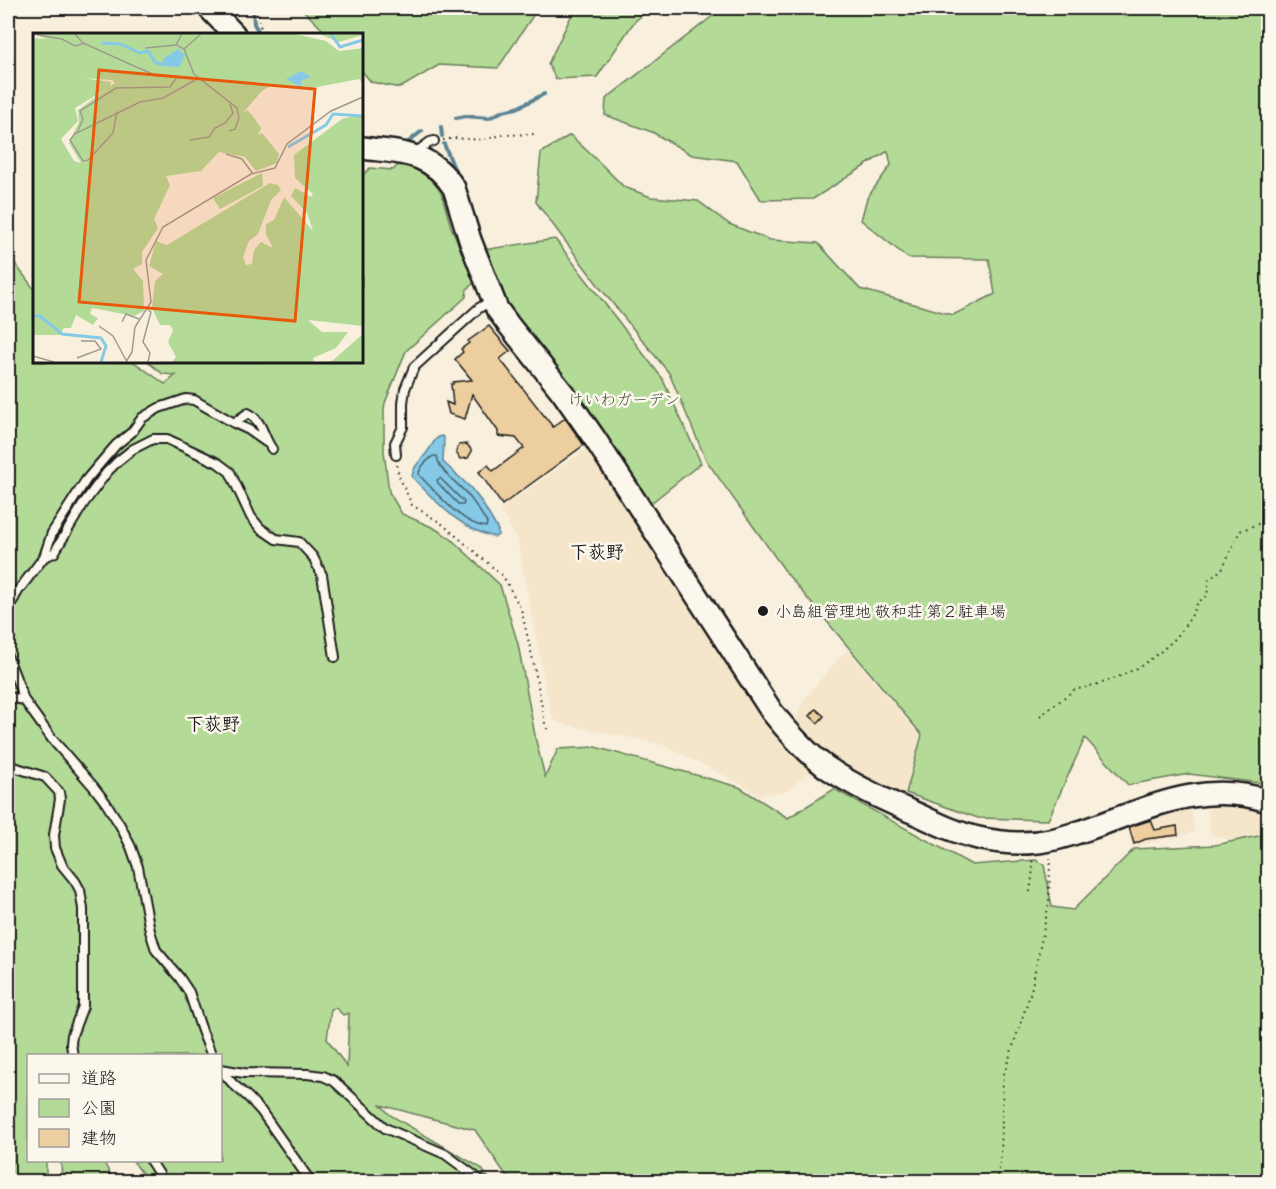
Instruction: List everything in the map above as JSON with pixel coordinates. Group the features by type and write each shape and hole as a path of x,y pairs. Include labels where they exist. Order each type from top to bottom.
{"street":[{"path":"209,8 233,33"},
{"path":"363,148 429,162 444,174 454,188 470,240 497,309 563,393 772,712 796,740 826,766 880,798 944,826 977,838 995,841 1031,843 1050,840 1186,796 1225,792 1269,801"}],"lane":[{"path":"406,156 434,141"},
{"path":"396,455 395,443 403,427 405,389 414,367 479,308 493,300"},
{"path":"8,610 18,591 44,557 52,533 86,480 116,446 132,432 142,418 159,408 186,399 194,400 234,423 258,435 270,446 262,427 253,416 248,413 234,423"},
{"path":"44,557 54,553 107,471 133,449 153,439 167,439 218,463 230,472 251,517 260,528 276,539 299,542 313,557 322,574 335,657"},
{"path":"8,658 24,700 52,739 93,786 120,825 138,867 150,931 156,950 189,992 211,1054"},
{"path":"8,697 24,700"},
{"path":"8,765 45,777 59,792 60,799 54,835 56,848 62,865 80,890 83,909 83,1006 72,1035 73,1054"},
{"path":"222,1069 244,1074 323,1076 334,1081 385,1128 445,1154 483,1182"},
{"path":"222,1070 232,1084 261,1111 311,1182"},
{"path":"151,1162 164,1182"}],"path":[{"path":"258,8 260,26 266,33"},
{"path":"434,141 454,138 482,140 502,135 538,135"},
{"path":"396,455 398,474 412,505 441,523 503,576 521,609 544,723 548,731"},
{"path":"1040,716 1074,690 1118,677 1141,666 1159,653 1176,638 1191,617 1198,602 1207,596 1209,580 1222,568 1240,531 1269,520"},
{"path":"998,1182 1001,1157 1003,1077 1031,991 1049,903 1050,840"},
{"path":"1030,892 1033,869"},
{"path":"1260,917 1269,915"}],"shaded area":[{"path":"590,446 816,767 785,792 758,795 743,785 661,744 558,723 551,715 517,539 500,509"},
{"path":"847,649 920,736 904,796 865,779 848,768 795,723 805,698"},
{"path":"1208,800 1268,809 1268,832 1231,840 1210,834"},
{"path":"1189,802 1195,832 1133,847 1126,824"}],"green space":[{"path":"301,8 538,8 498,68 439,65 400,88 371,82 363,72 363,33 326,33"},
{"path":"575,8 651,8 634,22 597,77 556,79 548,64"},
{"path":"723,8 1268,8 1268,784 1189,774 1128,785 1085,738 1048,820 978,818 906,793 922,735 788,575 706,460 669,373 601,289 536,202 541,153 570,135 624,187 651,197 698,201 729,224 770,240 818,243 860,289 953,315 995,294 989,259 908,258 861,220 867,198 891,165 888,151 813,199 761,200 737,161 692,155 652,132 605,115 606,99"},
{"path":"401,162 423,169 441,192 451,227 476,281 467,289 466,297 406,351 384,410 384,451 389,492 402,514 450,538 500,585 518,644 545,777 558,749 595,747 739,787 788,818 834,789 972,865 1036,860 1044,865 1052,907 1073,910 1134,849 1215,845 1268,834 1268,1181 510,1181 475,1130 381,1105 390,1115 481,1168 491,1181 148,1181 134,1162 222,1162 222,1054 27,1054 27,1162 46,1162 46,1181 8,1181 8,254 33,288 33,363 135,363 165,384 176,375 163,374 149,363 363,363 363,175 370,168 393,170","holes":["336,1008 343,1015 349,1013 347,1067 327,1039 331,1009"]},
{"name":"けいわガーデン","path":"555,239 662,378 701,463 646,507 505,314 482,250"},
{"path":"61,1162 104,1162 114,1181 62,1181"}],"water":[{"path":"441,436 444,437 443,462 470,487 481,501 498,530 498,535 495,537 470,528 460,521 412,477 416,466 435,440"}],"building":[{"path":"489,326 510,351 500,359 553,427 565,418 584,445 502,505 479,472 488,465 493,471 524,448 516,438 498,436 498,431 472,394 465,419 449,414 446,402 453,405 451,384 453,382 472,380 455,359 463,352 461,349 469,343 468,341"},
{"path":"467,444 472,451 468,458 460,459 456,452 459,445"},
{"path":"816,709 824,716 818,723 810,716"},
{"path":"1151,820 1155,830 1177,826 1178,835 1146,839 1134,844 1129,827"}],"waterway":[{"path":"253,8 254,24 259,33"},
{"path":"456,118 465,116 489,118 503,111 517,108 544,94"},
{"path":"441,127 442,136"},
{"path":"400,142 407,143 422,131"},
{"path":"444,144 461,181"}],"place":[{"name":"小島組管理地 敬和荘 第２駐車場","path":"763,611"}],"district":[{"name":"下荻野","path":"597,552"},
{"name":"下荻野","path":"213,724"}]}
